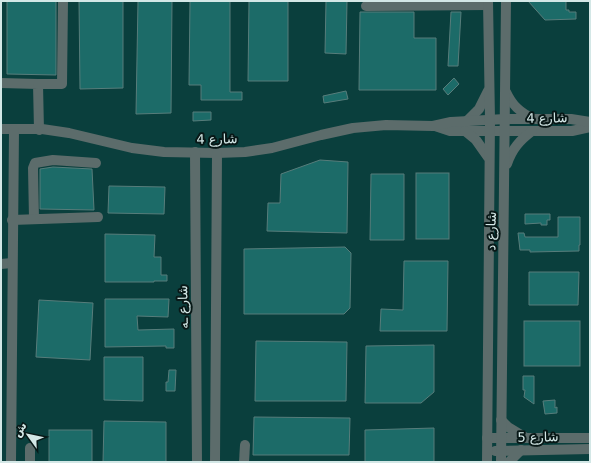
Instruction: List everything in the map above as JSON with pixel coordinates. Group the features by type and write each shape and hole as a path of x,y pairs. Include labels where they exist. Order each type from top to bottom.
{"street":[{"path":"1,83 62,84 63,1"},
{"name":"شارع د","path":"501,462 506,1"},
{"path":"366,6 488,3"},
{"name":"شارع د","path":"486,462 490,120 488,3"},
{"path":"38,84 39,130"},
{"path":"489,87 481,106 466,126 489,158"},
{"path":"506,90 514,106 520,112 535,119"},
{"name":"شارع 4","path":"1,129 39,130 69,133 132,148 164,152 218,153 245,152 272,148 353,128 386,125 433,126 450,131 490,120 505,119 571,119 590,122"},
{"name":"شارع 4","path":"466,126 489,131 572,131 590,127"},
{"path":"11,462 14,130"},
{"path":"505,171 511,153 517,144 532,131"},
{"name":"شارع ـه","path":"195,152 197,462"},
{"path":"215,462 218,153"},
{"path":"34,219 33,168 35,163 53,160 96,163"},
{"path":"12,220 98,217"},
{"path":"1,264 12,269"},
{"path":"1,274 12,269"},
{"path":"197,417 216,416"},
{"path":"501,420 508,427 526,438"},
{"name":"شارع 5","path":"487,438 590,438"},
{"path":"244,462 245,445"},
{"path":"30,448 30,462"},
{"name":"شارع 5","path":"487,451 590,449"},
{"path":"510,462 522,450"}],"shaded area":[{"path":"1,1 590,1 590,462 1,462"}],"building":[{"path":"7,1 56,1 56,75 7,74"},
{"path":"79,1 123,1 123,88 80,89"},
{"path":"138,1 172,1 171,113 136,114"},
{"path":"190,1 230,1 230,92 242,92 242,100 201,100 201,85 189,85"},
{"path":"249,1 288,1 288,81 248,81"},
{"path":"326,1 347,1 346,54 325,53"},
{"path":"528,1 566,1 566,10 569,10 569,12 576,12 576,19 545,20"},
{"path":"360,12 414,12 414,38 436,38 436,90 359,90"},
{"path":"451,12 461,12 458,66 448,66"},
{"path":"454,78 459,84 448,95 443,89"},
{"path":"346,91 348,99 324,103 323,96"},
{"path":"193,112 211,112 211,120 193,121"},
{"path":"320,160 348,162 347,233 267,231 268,203 280,203 281,174"},
{"path":"53,167 92,169 94,210 40,209 40,169"},
{"path":"416,173 449,173 449,239 416,239"},
{"path":"371,174 404,174 404,240 370,240"},
{"path":"109,186 165,187 164,214 108,213"},
{"path":"525,214 550,214 550,220 547,220 547,225 541,225 541,223 525,224"},
{"path":"558,217 580,217 579,251 530,252 530,250 520,250 518,233 524,233 525,237 558,237"},
{"path":"105,234 155,235 154,257 161,257 161,275 167,275 167,281 105,282"},
{"path":"345,247 351,253 350,308 344,314 244,314 244,249"},
{"path":"404,261 448,261 447,331 380,331 381,309 403,310"},
{"path":"529,272 579,272 578,305 529,305"},
{"path":"105,299 169,299 168,317 137,316 138,330 174,329 174,348 166,348 166,346 105,347"},
{"path":"39,300 93,303 90,360 36,357"},
{"path":"524,321 580,321 580,366 524,366"},
{"path":"256,341 347,342 346,401 255,401"},
{"path":"434,345 434,392 421,403 365,403 366,346"},
{"path":"104,357 143,357 143,401 104,400"},
{"path":"169,370 176,370 175,391 166,391 166,382 168,382"},
{"path":"523,376 534,376 534,404 524,397 525,390 523,390"},
{"path":"555,400 555,408 557,407 557,413 545,414 543,401"},
{"path":"254,417 350,418 349,455 253,455"},
{"path":"104,421 166,422 166,462 103,462"},
{"path":"434,428 434,462 365,462 365,430"},
{"path":"49,430 92,430 92,462 49,462"}]}
